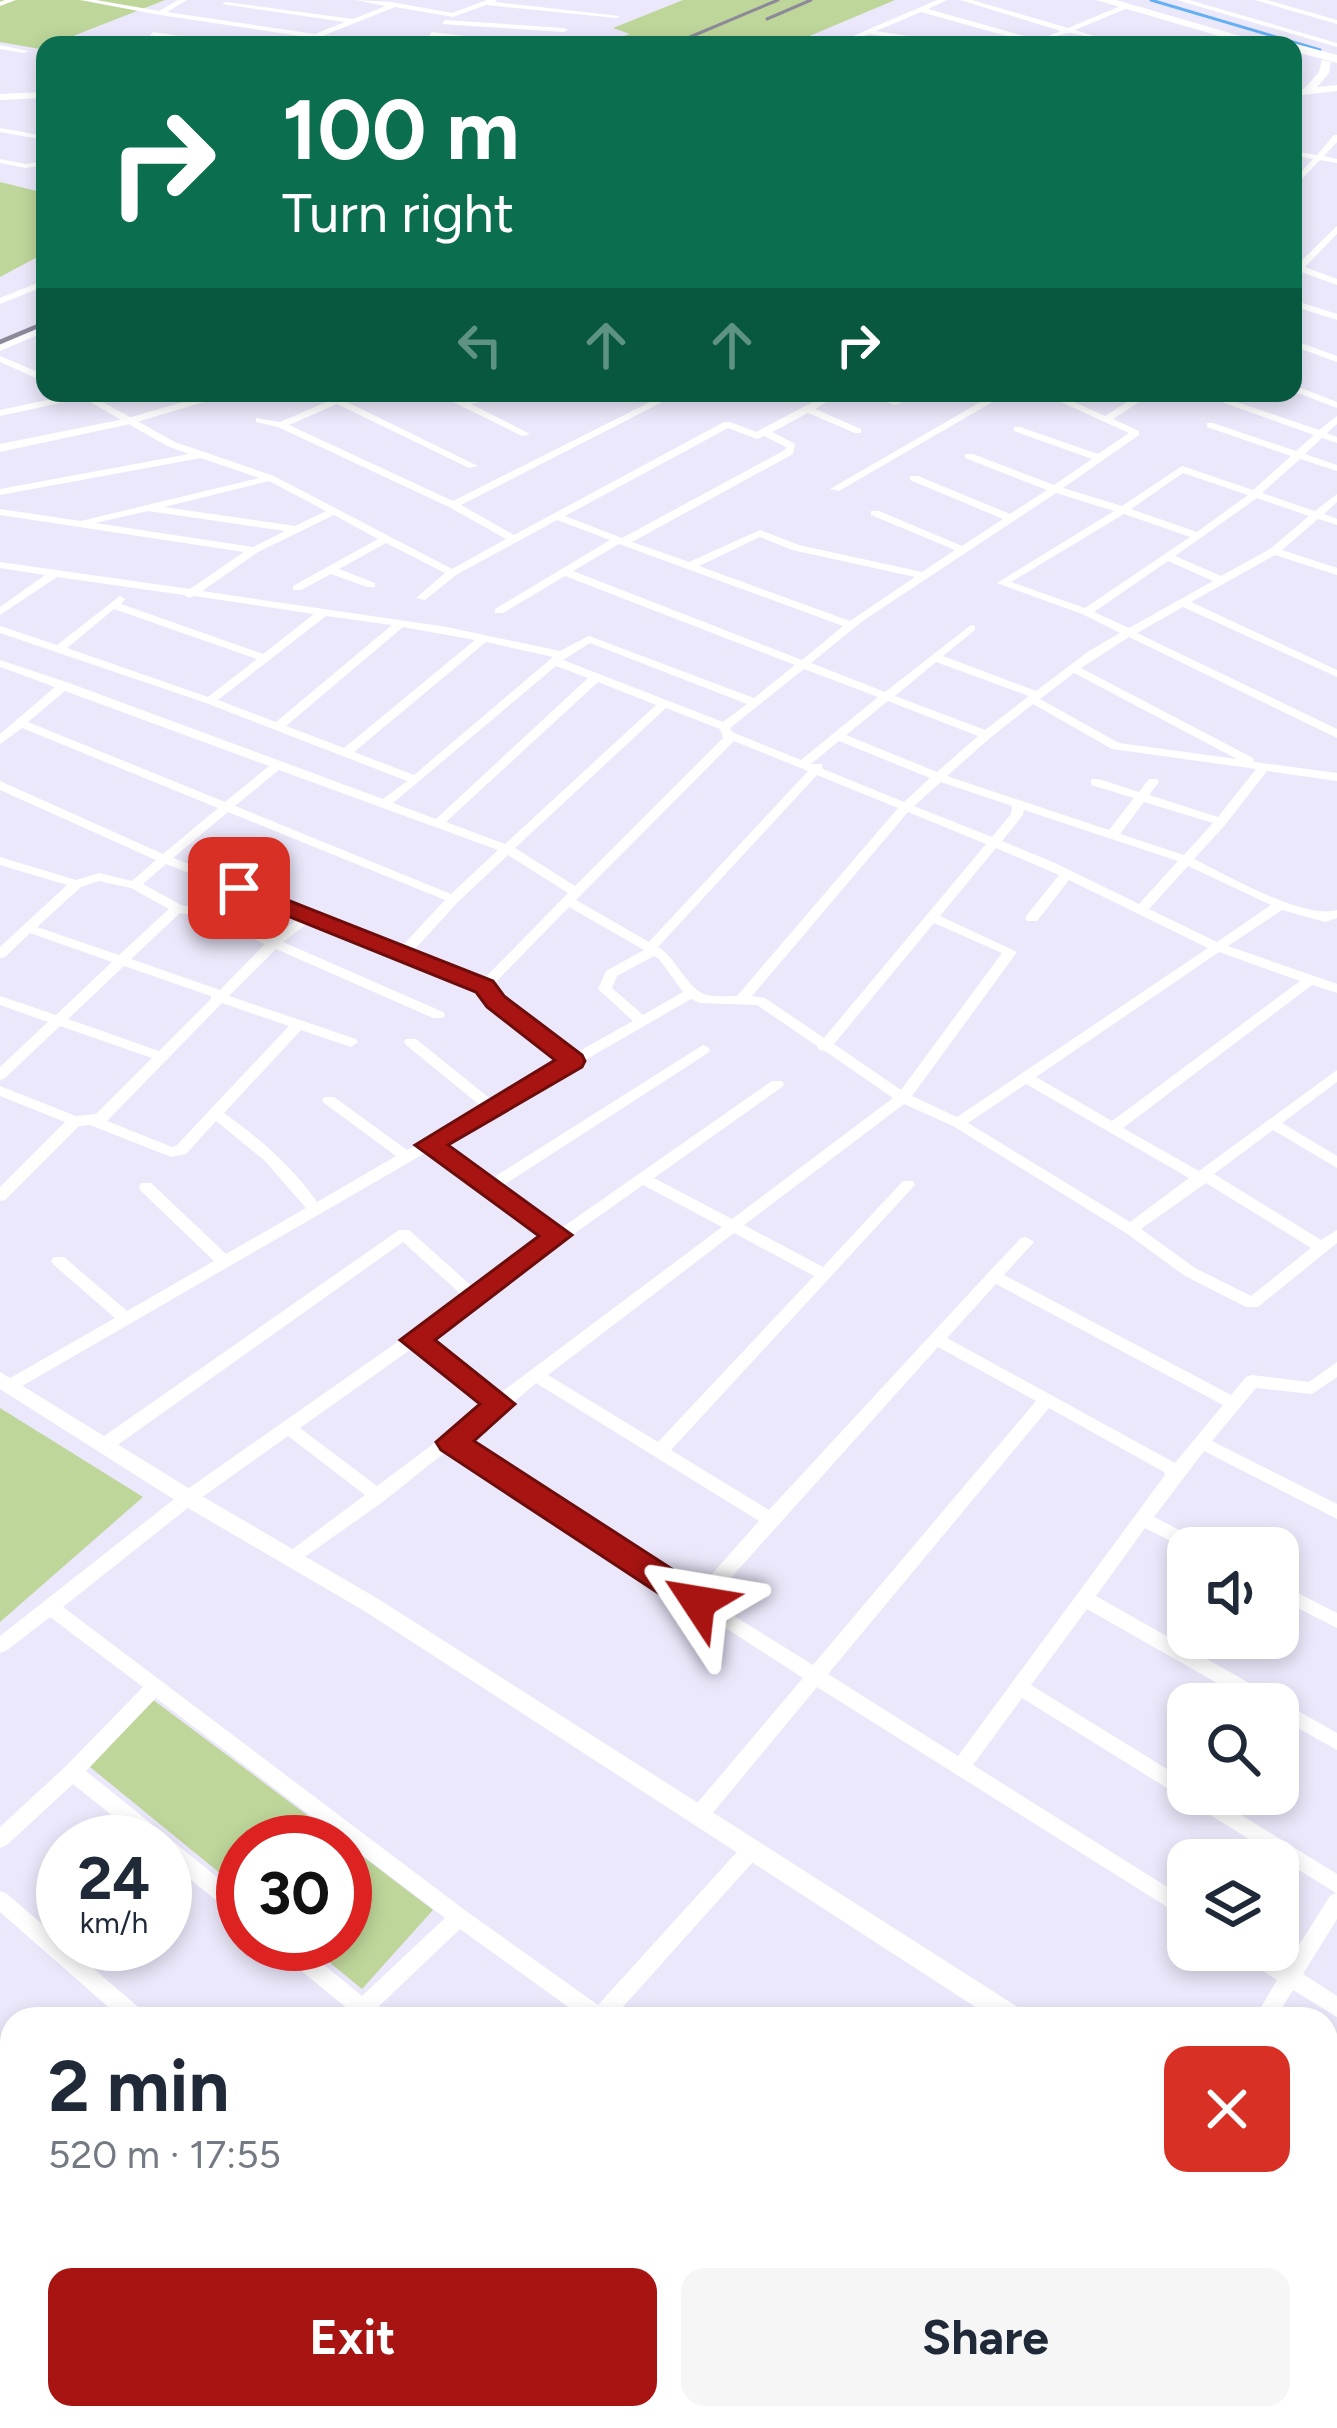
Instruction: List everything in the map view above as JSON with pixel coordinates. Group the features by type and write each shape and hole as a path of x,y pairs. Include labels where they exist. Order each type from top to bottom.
{"highway":[{"path":"1102,0 1247,36"},
{"path":"1127,3 1235,36"},
{"path":"1302,52 1333,62"}],"main road":[{"path":"1307,92 1333,62"},
{"path":"0,94 36,92"},
{"path":"1302,93 1337,92"},
{"path":"1302,95 1337,92"}],"street":[{"path":"0,4 12,0"},
{"path":"84,0 317,36 407,0"},
{"path":"160,13 183,0"},
{"path":"358,0 453,15"},
{"path":"858,36 943,0"},
{"path":"964,0 1086,36"},
{"path":"1181,0 1337,45"},
{"path":"1258,0 1337,22"},
{"path":"432,34 453,15 489,2 616,16"},
{"path":"1056,36 1127,3"},
{"path":"226,4 355,21"},
{"path":"920,9 1009,36"},
{"path":"445,22 564,30"},
{"path":"868,32 897,36"},
{"path":"153,34 167,36"},
{"path":"432,34 449,36"},
{"path":"0,47 24,51"},
{"path":"0,130 36,128"},
{"path":"0,130 36,136"},
{"path":"1302,176 1337,136"},
{"path":"1302,155 1337,161"},
{"path":"0,161 36,164"},
{"path":"1302,261 1337,229"},
{"path":"1302,269 1337,282"},
{"path":"0,301 36,287"},
{"path":"1302,306 1337,317"},
{"path":"0,347 36,333"},
{"path":"1302,346 1337,359"},
{"path":"0,359 36,375"},
{"path":"1302,391 1337,404"},
{"path":"0,413 51,402"},
{"path":"99,402 126,422 171,444 270,478 452,573"},
{"path":"0,448 196,402"},
{"path":"281,425 333,402"},
{"path":"341,402 473,466"},
{"path":"461,403 466,402"},
{"path":"453,506 657,402"},
{"path":"421,598 452,573 727,424 757,436 821,402"},
{"path":"835,489 988,402"},
{"path":"726,730 851,625 1136,433 1068,402"},
{"path":"1108,418 1134,402"},
{"path":"1226,402 1337,440"},
{"path":"461,403 526,434"},
{"path":"808,409 858,431"},
{"path":"1086,612 1257,492 1337,419"},
{"path":"259,421 281,425 514,539"},
{"path":"1210,425 1337,468"},
{"path":"1016,429 1100,458"},
{"path":"499,611 789,452 791,446 764,432"},
{"path":"0,492 208,454"},
{"path":"969,456 1198,536"},
{"path":"1337,522 1182,469 1002,584 1086,612 1337,734"},
{"path":"75,524 270,478"},
{"path":"914,478 1010,518"},
{"path":"740,1000 908,806 986,735 1072,668 1274,550 1337,497"},
{"path":"148,508 295,530"},
{"path":"189,595 254,550 335,511"},
{"path":"0,512 254,550"},
{"path":"875,513 962,549"},
{"path":"557,516 851,625"},
{"path":"689,566 760,533 796,548 921,575"},
{"path":"297,588 387,538"},
{"path":"1274,550 1337,572"},
{"path":"1168,556 1222,581"},
{"path":"0,565 400,624 484,638 558,658 1067,874 1215,946 1337,989"},
{"path":"331,570 371,585"},
{"path":"566,572 986,735"},
{"path":"0,612 55,573"},
{"path":"60,648 137,586"},
{"path":"1185,604 1337,674"},
{"path":"113,605 265,658"},
{"path":"210,700 322,613"},
{"path":"277,727 400,624"},
{"path":"642,1021 605,989 607,980 652,949 838,736 971,628"},
{"path":"0,629 210,700 416,780"},
{"path":"346,753 484,638"},
{"path":"384,804 558,658 589,639 755,703"},
{"path":"934,657 1034,697 1116,746 1337,777"},
{"path":"0,663 507,849 652,949 700,999 760,1001 904,1098 958,1124 1131,1229 1190,1272 1252,1303 1337,1234"},
{"path":"1072,668 1262,768"},
{"path":"437,824 596,677"},
{"path":"0,740 64,686"},
{"path":"405,951 453,899 664,704"},
{"path":"20,723 453,899"},
{"path":"485,986 729,739 726,730"},
{"path":"838,736 939,777 1186,860 1280,905 1333,918"},
{"path":"135,885 279,764"},
{"path":"1140,910 1221,822 1262,768"},
{"path":"1095,782 1221,822"},
{"path":"1112,835 1154,782"},
{"path":"0,785 164,859 485,986 496,1002 573,1061"},
{"path":"824,1047 1017,815 1018,804"},
{"path":"0,861 76,884"},
{"path":"1032,918 1067,874"},
{"path":"0,954 76,884 99,877 135,885 177,908 204,913 438,1015"},
{"path":"958,1124 1280,905"},
{"path":"0,1075 177,908"},
{"path":"0,1196 84,1121 100,1118 218,996 310,915"},
{"path":"292,1558 904,1098 1010,952 931,917"},
{"path":"28,928 351,1042"},
{"path":"1113,1128 1308,981"},
{"path":"691,993 126,1319 5,1382 700,1814 997,2007"},
{"path":"0,1000 160,1056"},
{"path":"0,1091 171,1152 181,1150 297,1025"},
{"path":"411,1042 493,1108"},
{"path":"488,1188 703,1050"},
{"path":"1131,1229 1337,1075"},
{"path":"1025,1077 1321,1247"},
{"path":"0,1646 188,1498 777,1084"},
{"path":"329,1100 407,1157"},
{"path":"214,1113 300,1187 315,1210"},
{"path":"1273,1124 1337,1163"},
{"path":"428,1145 558,1235"},
{"path":"642,1178 822,1273"},
{"path":"659,1451 908,1185"},
{"path":"146,1187 225,1262"},
{"path":"103,1446 404,1234 474,1297"},
{"path":"698,1602 1025,1242"},
{"path":"59,1261 126,1319"},
{"path":"994,1276 1231,1402"},
{"path":"936,1339 1171,1468 1174,1476"},
{"path":"415,1340 501,1404"},
{"path":"960,1768 1231,1402 1252,1381 1312,1388 1337,1368"},
{"path":"537,1376 771,1520"},
{"path":"700,1814 1047,1399"},
{"path":"291,1430 378,1496"},
{"path":"451,1442 1167,1898"},
{"path":"1204,1444 1337,1512"},
{"path":"1145,1520 1167,1532"},
{"path":"1085,1599 1233,1683"},
{"path":"1299,1601 1337,1621"},
{"path":"49,1606 585,2007"},
{"path":"0,1839 74,1772 154,1688"},
{"path":"1019,1688 1167,1779"},
{"path":"1299,1720 1337,1742"},
{"path":"74,1772 127,1815"},
{"path":"1224,1815 1337,1885"},
{"path":"610,2007 753,1848"},
{"path":"192,1868 216,1888"},
{"path":"0,1900 122,2007"},
{"path":"1272,2007 1337,1902"},
{"path":"372,2007 459,1917"},
{"path":"314,1971 355,2007"},
{"path":"1282,1971 1337,2007"}],"green space":[{"path":"0,0 165,0 73,36 36,36 36,48 0,42"},
{"path":"683,0 895,0 809,36 624,36 630,34 613,28"},
{"path":"0,182 36,191 36,258 0,277"},
{"path":"0,1408 143,1497 0,1622"},
{"path":"152,1699 307,1815 216,1815 216,1870 192,1850 192,1815 149,1815 90,1767"},
{"path":"372,1864 433,1910 362,1989 340,1971 372,1971"}],"waterway":[{"path":"1151,0 1273,36"},
{"path":"1302,45 1320,50"}],"railway":[{"path":"692,36 778,0"},
{"path":"767,19 811,0"},
{"path":"0,342 36,327"}],"route":[{"path":"239,888 485,986 496,1002 573,1061 428,1145 558,1235 415,1340 501,1404 451,1442 698,1602"}]}
